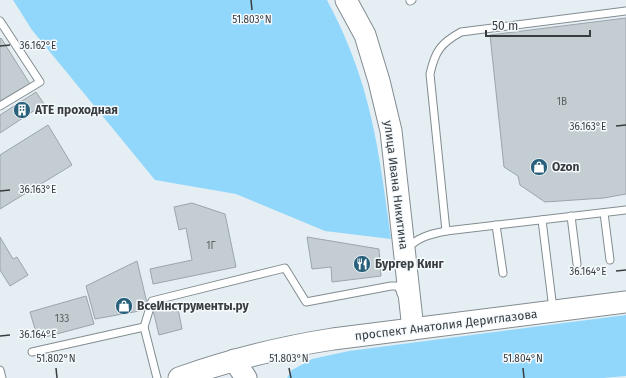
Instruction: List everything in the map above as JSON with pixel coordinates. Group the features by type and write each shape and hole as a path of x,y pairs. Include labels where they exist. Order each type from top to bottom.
{"main road":[{"name":"улица Ивана Никитина","path":"346,0 365,35 379,81 391,130 404,253 408,327"},
{"name":"проспект Анатолия Дериглазова","path":"184,377 234,360 268,351 333,339 408,327 553,312 626,302"},
{"path":"234,360 246,378"}],"lane":[{"path":"446,231 430,74 434,59 448,40 462,32 626,11"},
{"path":"0,21 40,82 0,106"},
{"path":"404,253 415,241 431,234 446,231 626,210"},
{"path":"604,213 610,260"},
{"path":"571,216 576,264"},
{"path":"542,220 553,312"},
{"path":"496,225 503,273"},
{"path":"157,378 144,327 152,301 285,268 306,302 397,286 400,290 402,304"},
{"path":"32,352 144,327"},
{"path":"0,370 2,378"}],"shaded area":[{"path":"13,0 327,0 352,55 369,108 380,164 391,239 325,231 236,194 155,180 32,30"},
{"path":"626,315 626,376 603,378 287,378 292,370 312,359 349,351"}],"building":[{"path":"626,18 626,194 604,198 545,202 520,185 518,176 504,167 490,35"},
{"path":"1,38 30,84 0,102 0,39"},
{"name":"АТЕ проходная","path":"36,92 44,104 0,133 0,115"},
{"path":"48,125 72,165 0,209 0,155"},
{"path":"192,203 225,214 236,267 153,284 150,269 192,260 186,228 179,230 174,207"},
{"path":"0,237 13,259 17,257 28,275 10,286 0,270"},
{"path":"307,237 379,249 381,276 332,282 331,267 312,269"},
{"path":"137,261 148,307 145,310 95,319 86,286"},
{"path":"86,296 94,324 38,339 30,312"},
{"path":"177,304 182,329 159,335 153,310"}],"place":[{"name":"АТЕ проходная","path":"22,110"},
{"name":"Ozon","path":"539,167"},
{"name":"Бургер Кинг","path":"362,264"},
{"name":"ВсеИнструменты.ру","path":"124,306"}]}
